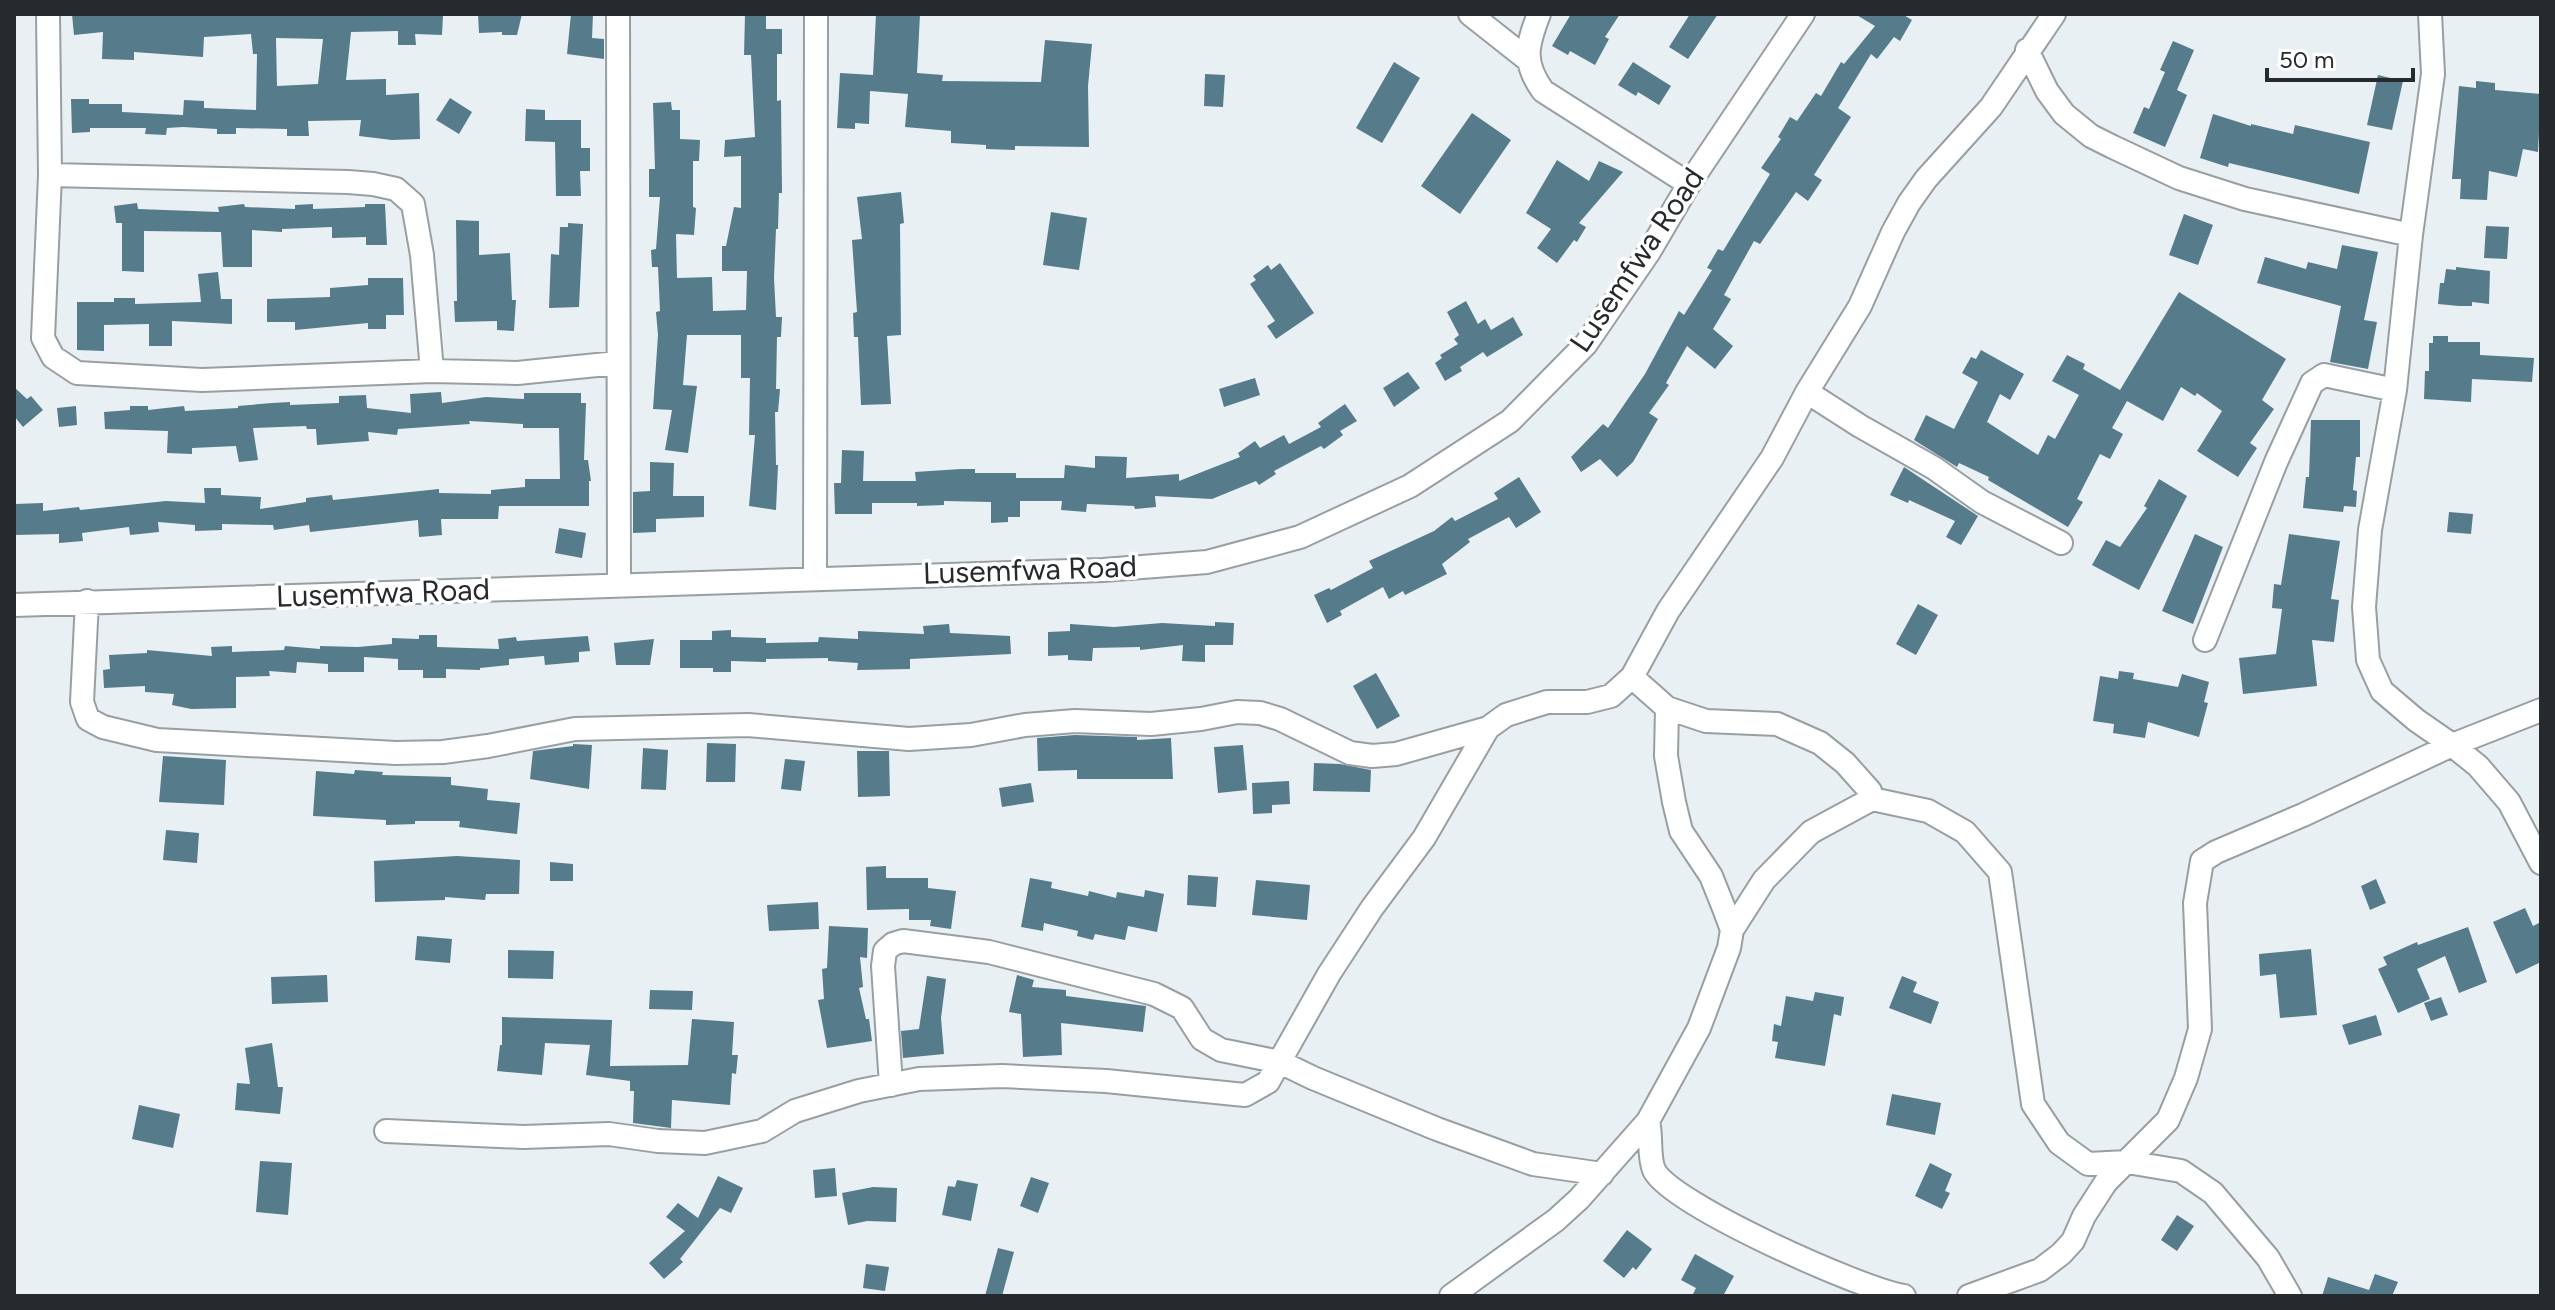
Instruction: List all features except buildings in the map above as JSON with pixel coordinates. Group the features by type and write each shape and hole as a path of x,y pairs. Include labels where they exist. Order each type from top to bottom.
{"street":[{"path":"48,14 50,175 43,338 53,357 77,373 202,380 432,371 517,373 617,363"},
{"path":"618,14 619,585"},
{"path":"815,578 816,14"},
{"path":"1470,14 1527,59"},
{"path":"1539,14 1530,36 1527,59 1532,76 1543,91 1689,184"},
{"name":"Lusemfwa Road","path":"14,605 1103,570 1207,562 1300,537 1410,486 1510,421 1586,344 1803,14"},
{"path":"87,601 82,702 88,719 103,727 157,740 396,753 443,752 575,729 748,725 909,739 971,735 1025,725 1075,721 1151,724 1237,712 1260,713 1280,719 1350,753 1372,756 1396,754 1488,728 1506,715 1547,702 1587,702 1611,696 1632,677 1668,611 1772,458 1807,392 1860,306 1909,203 1926,179 1991,107 2054,14"},
{"path":"2430,14 2433,74 2411,235 2395,390 2370,530 2364,607 2368,660 2382,691 2478,766 2509,802 2541,863"},
{"path":"2027,50 2047,91 2064,114 2091,136 2113,147 2179,178 2245,199 2411,235"},
{"path":"50,175 348,182 396,189 413,204 422,255 432,371"},
{"path":"2205,640 2276,462 2312,383 2324,375 2395,390"},
{"path":"1807,392 1934,468 1982,502 2061,543"},
{"path":"1632,677 1667,708 1706,721 1777,724 1820,743 1870,791 1872,799"},
{"path":"1667,708 1666,756 1681,831 1711,876 1732,930"},
{"path":"1969,1296 2040,1270 2061,1254 2073,1241 2084,1216 2106,1182 2168,1120 2186,1078 2200,1029 2195,903 2202,861 2452,745 2541,710"},
{"path":"386,1131 523,1137 609,1134 705,1143 762,1131 795,1111 859,1091 919,1079 1002,1076 1106,1081 1245,1095 1268,1082 1329,974 1372,908 1424,838 1488,728"},
{"path":"1451,1296 1556,1220 1648,1121 1699,1028 1729,948 1732,930 1764,880 1811,832 1872,799 1928,811 1953,825 1965,832 2000,872 2033,1104 2059,1143 2088,1164 2127,1162 2181,1171 2213,1193 2268,1258 2290,1296"},
{"path":"891,1085 883,966 885,951 903,941 989,952 1154,994 1182,1008 1202,1039 1221,1050 1280,1062 1437,1129 1533,1164 1602,1174"},
{"path":"1648,1121 1653,1169 1666,1185 1696,1205 1785,1250 1856,1282 1904,1296"}]}
